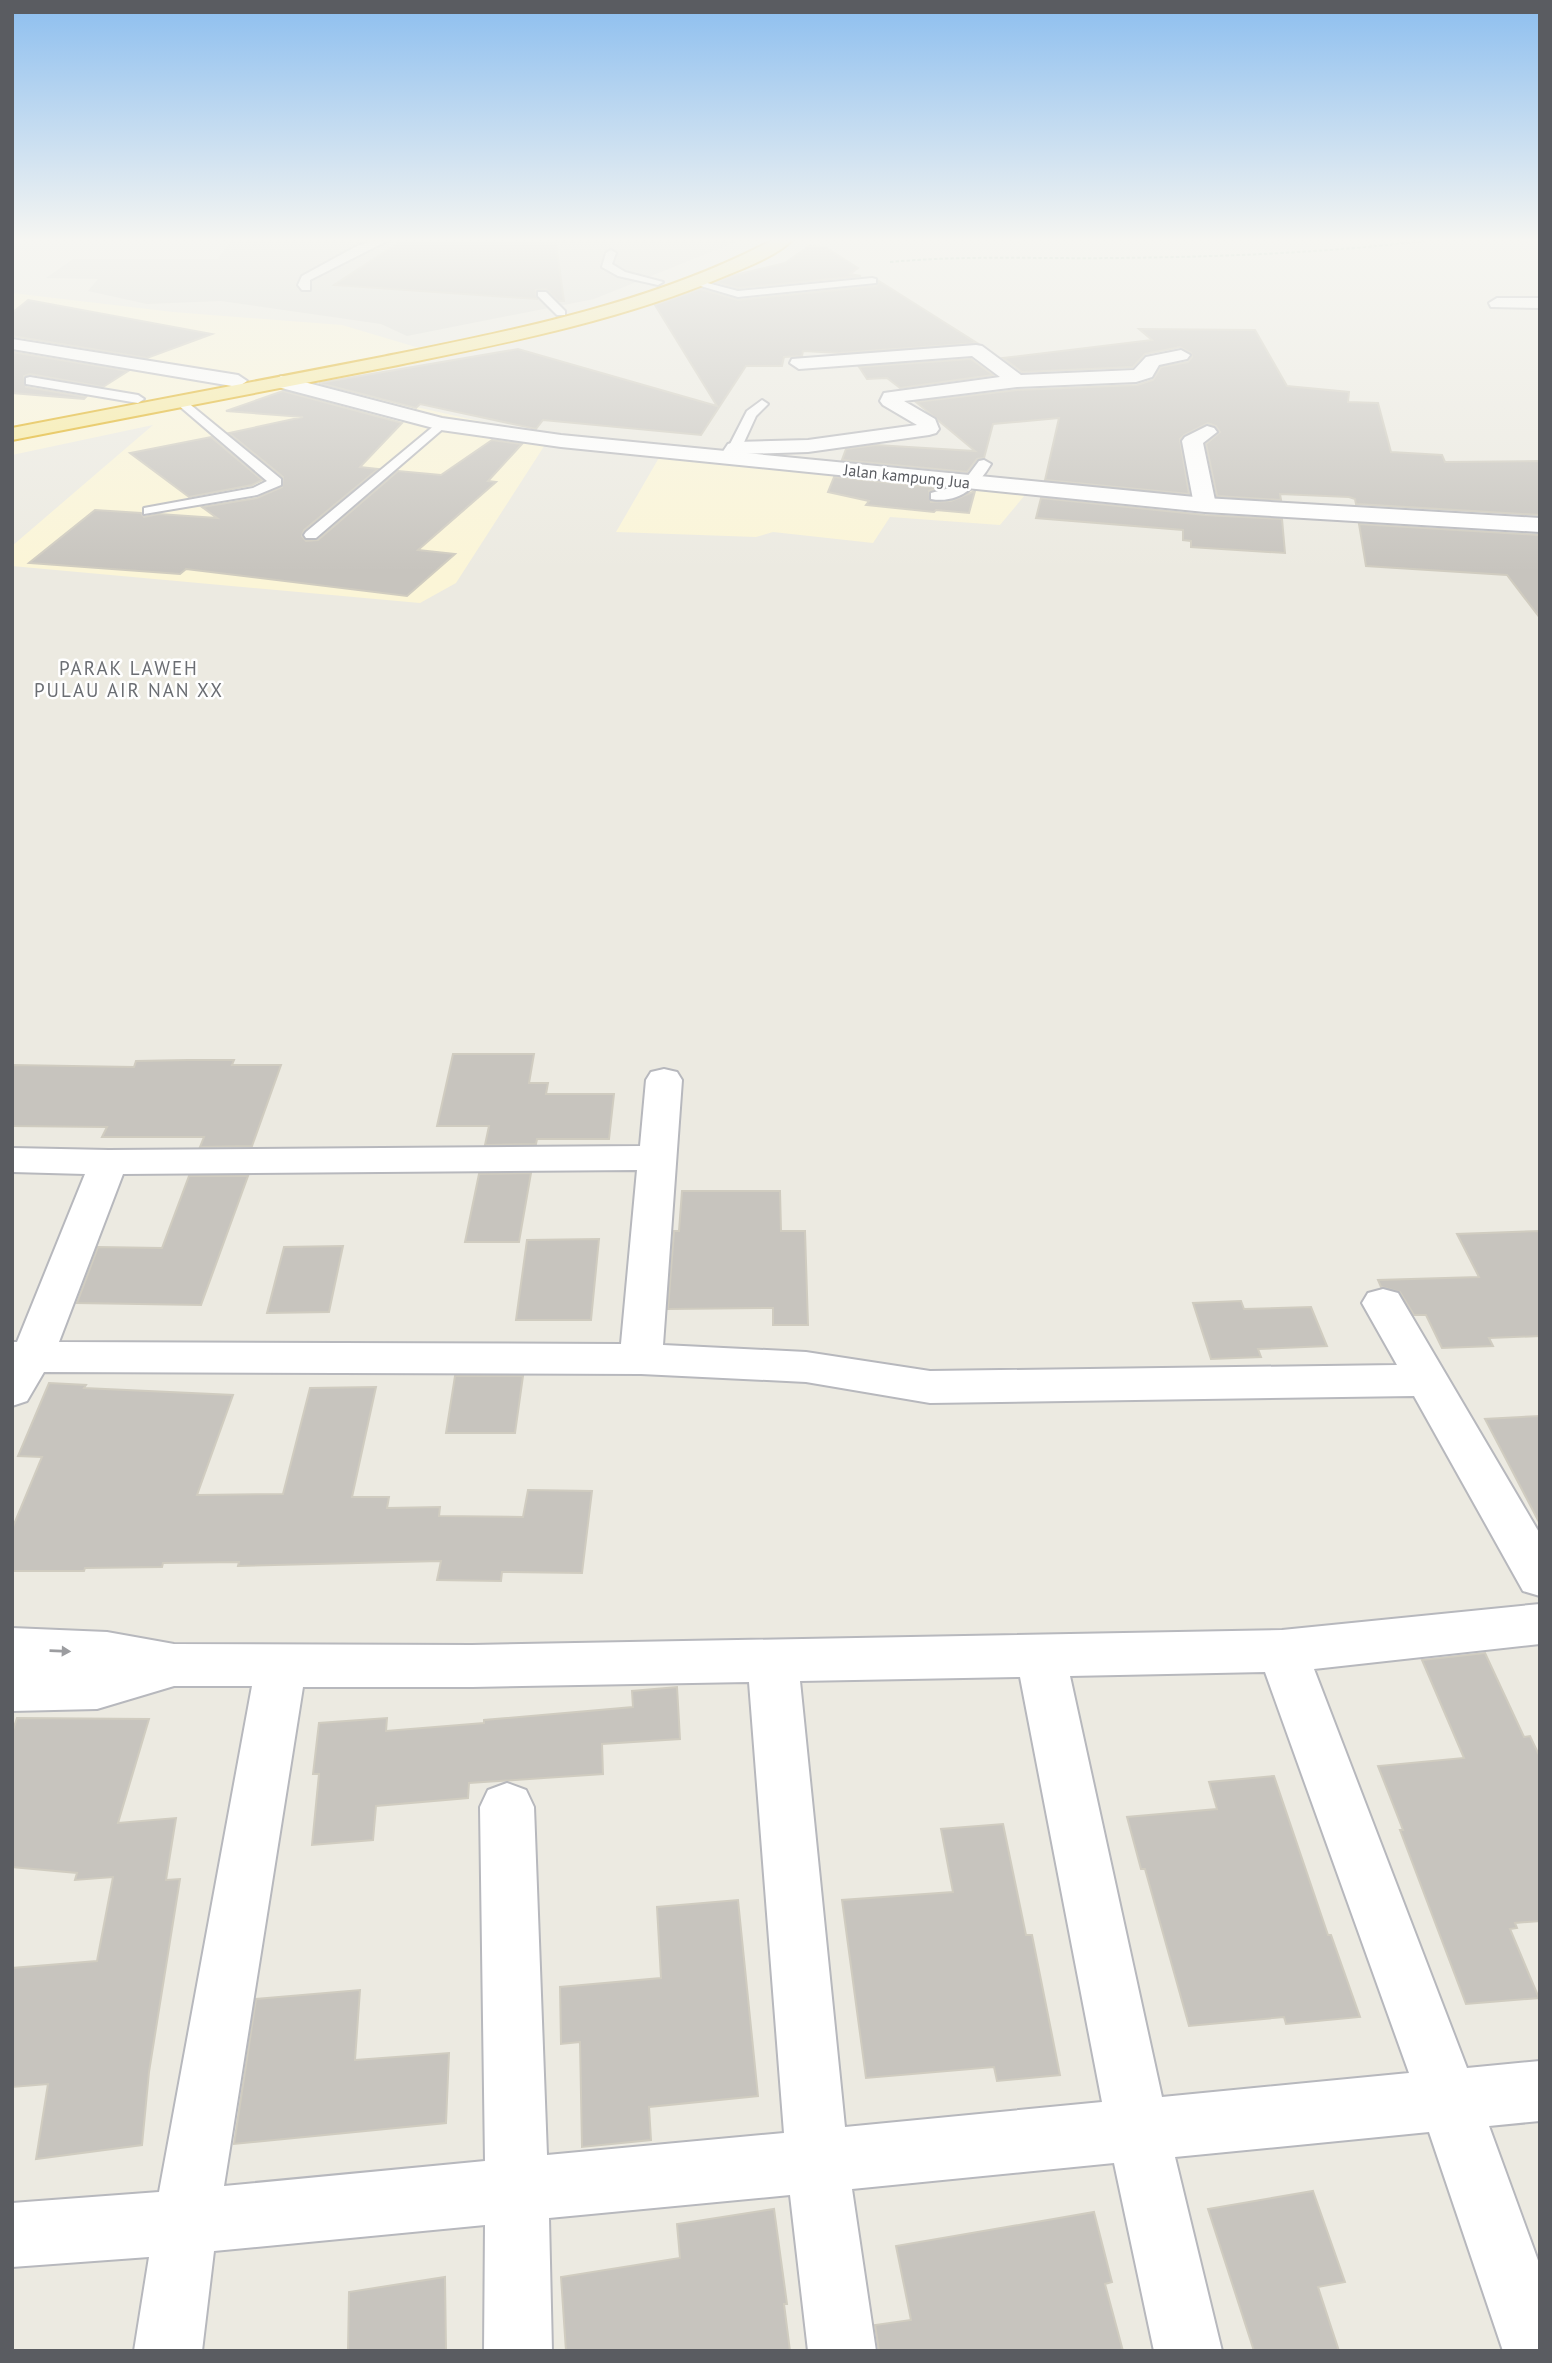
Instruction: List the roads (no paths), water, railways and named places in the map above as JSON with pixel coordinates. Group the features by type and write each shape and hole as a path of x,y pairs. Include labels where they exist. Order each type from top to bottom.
{"highway":[{"path":"12,423 392,351"},
{"path":"12,434 436,351"}],"street":[{"path":"56,351 238,381"},
{"path":"799,363 959,351"},
{"path":"978,351 1017,381"},
{"path":"733,452 787,448 929,429 928,423 898,407 890,401 891,397 1017,381 1142,375 1153,362 1181,355"},
{"path":"1044,393 1100,385 1106,382 1105,378"},
{"name":"Jalan kampung Jua","path":"281,382 441,424 561,441 733,452 974,483 1205,505 1540,525"},
{"path":"1205,505 1192,441 1207,432"},
{"path":"641,1359 664,1080"},
{"path":"12,1160 109,1162 658,1158"},
{"path":"109,1162 19,1368 641,1359 806,1367 930,1387 1427,1380"},
{"path":"1383,1303 1540,1577"},
{"path":"12,1649 107,1653 174,1665 472,1666 1282,1651 1540,1624"},
{"path":"1282,1651 1450,2100 1537,2351"},
{"path":"1041,1656 1138,2130 1188,2351"},
{"path":"773,1661 817,2161 842,2351"},
{"path":"12,1689 97,1687 174,1665"},
{"path":"168,2351 186,2222 281,1665"},
{"path":"507,1807 517,2190 518,2351"},
{"path":"12,2235 186,2222 1540,2091"}],"lane":[{"path":"30,381 138,398"},
{"path":"149,512 257,492 276,482 181,401"},
{"path":"733,452 751,414 762,404"},
{"path":"311,535 441,424"},
{"path":"936,496 962,492 974,483 984,464"}],"district":[{"name":"PARAK LAWEH PULAU AIR NAN XX","path":"129,679"}]}
